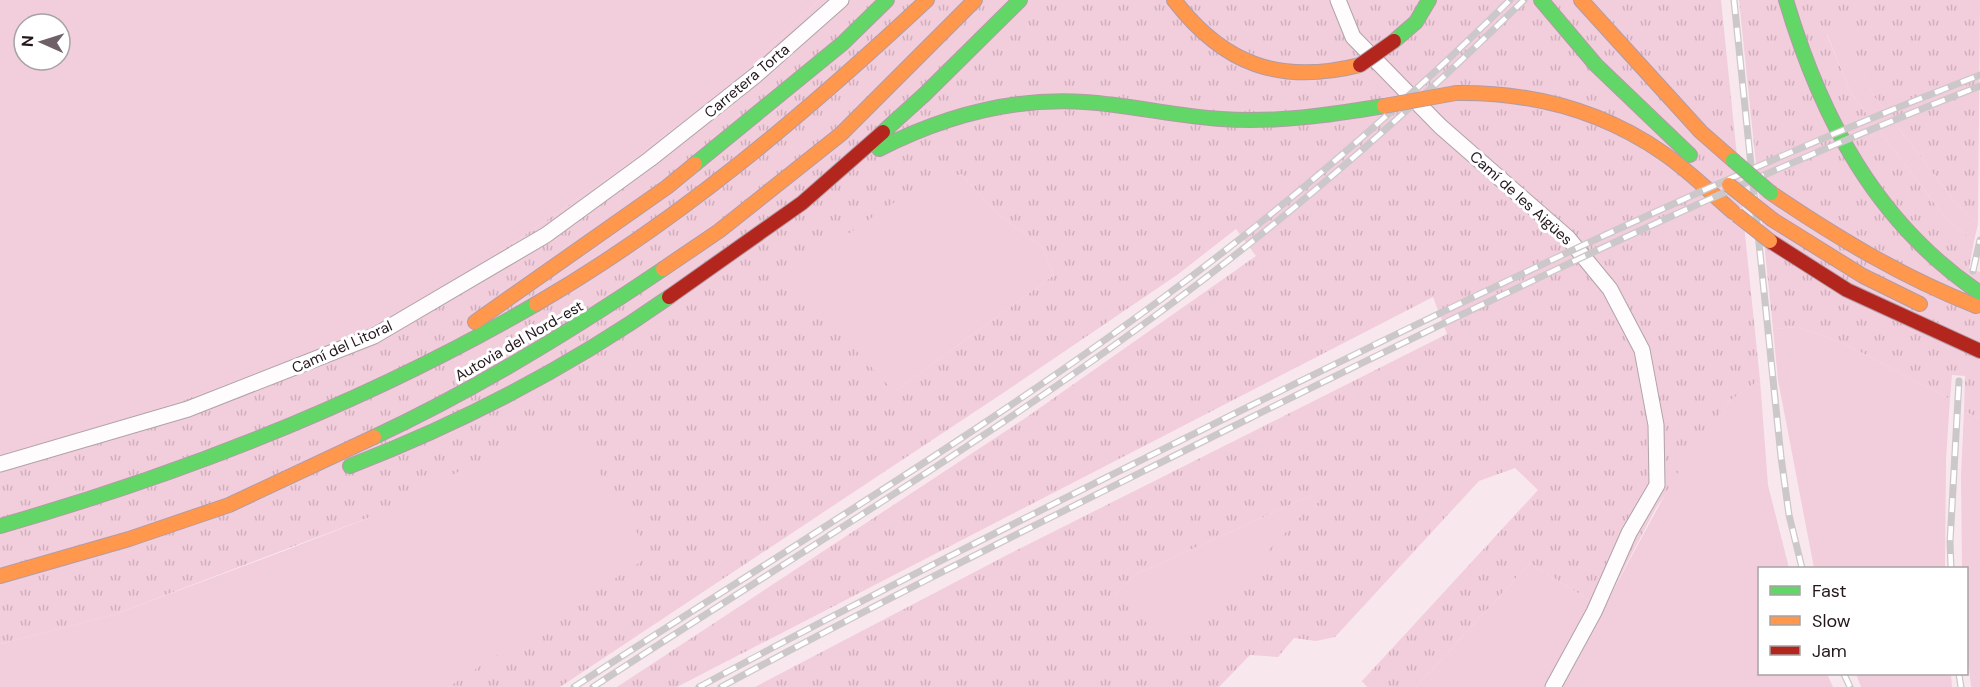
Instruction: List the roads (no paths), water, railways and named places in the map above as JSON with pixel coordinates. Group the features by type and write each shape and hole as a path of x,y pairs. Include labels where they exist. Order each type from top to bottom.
{"highway":[{"path":"400,377 667,187 843,43 886,0"},
{"name":"Autovia del Nord-est","path":"0,526 75,505 193,465 400,377 515,316 648,231 785,128 846,76 927,0"},
{"name":"Autovia del Nord-est","path":"0,576 129,539 230,506 444,405 593,317 719,231 841,134 975,0"},
{"path":"230,506 335,471 420,439 612,338 802,203 925,94 1020,0"},
{"path":"1174,0 1202,34 1226,53 1252,66 1280,74 1309,75 1339,72 1360,65 1416,22 1430,0"},
{"path":"1541,0 1573,41 1628,98 1701,163"},
{"path":"1581,0 1701,132 1772,193 1826,230 1915,281 1980,307"},
{"path":"1786,0 1798,39 1833,123 1870,184 1925,251 1945,271 1980,293"},
{"path":"843,168 935,121 967,111 1006,105 1049,101 1084,102 1196,117 1265,121 1305,118 1456,93 1523,96 1601,118 1665,155 1770,241 1847,290 1980,351"},
{"path":"1724,182 1773,220 1863,276 1930,309"}],"street":[{"name":"Carretera Torta","path":"650,159 756,75 841,0"},
{"name":"Camí de les Aigües","path":"1338,0 1353,37 1440,126 1568,238 1610,289 1642,350 1656,425 1657,485 1629,533 1594,612 1553,687"},
{"name":"Camí del Litoral","path":"0,464 188,409 374,336 546,235 650,159"}],"railway":[{"path":"574,687 946,448 1020,399 1164,297 1299,191 1427,79 1510,0"},
{"path":"593,687 957,453 1101,355 1171,304 1263,233 1353,158 1524,0"},
{"path":"1734,0 1781,457 1789,515 1802,567"},
{"path":"699,687 1044,509 1522,274 1795,150 1980,75"},
{"path":"721,687 851,618 1048,519 1336,375 1518,288 1793,162 1980,86"},
{"path":"1973,271 1980,240"},
{"path":"1951,567 1950,542 1959,381"},
{"path":"1844,675 1850,687"},
{"path":"1959,675 1961,687"}]}
